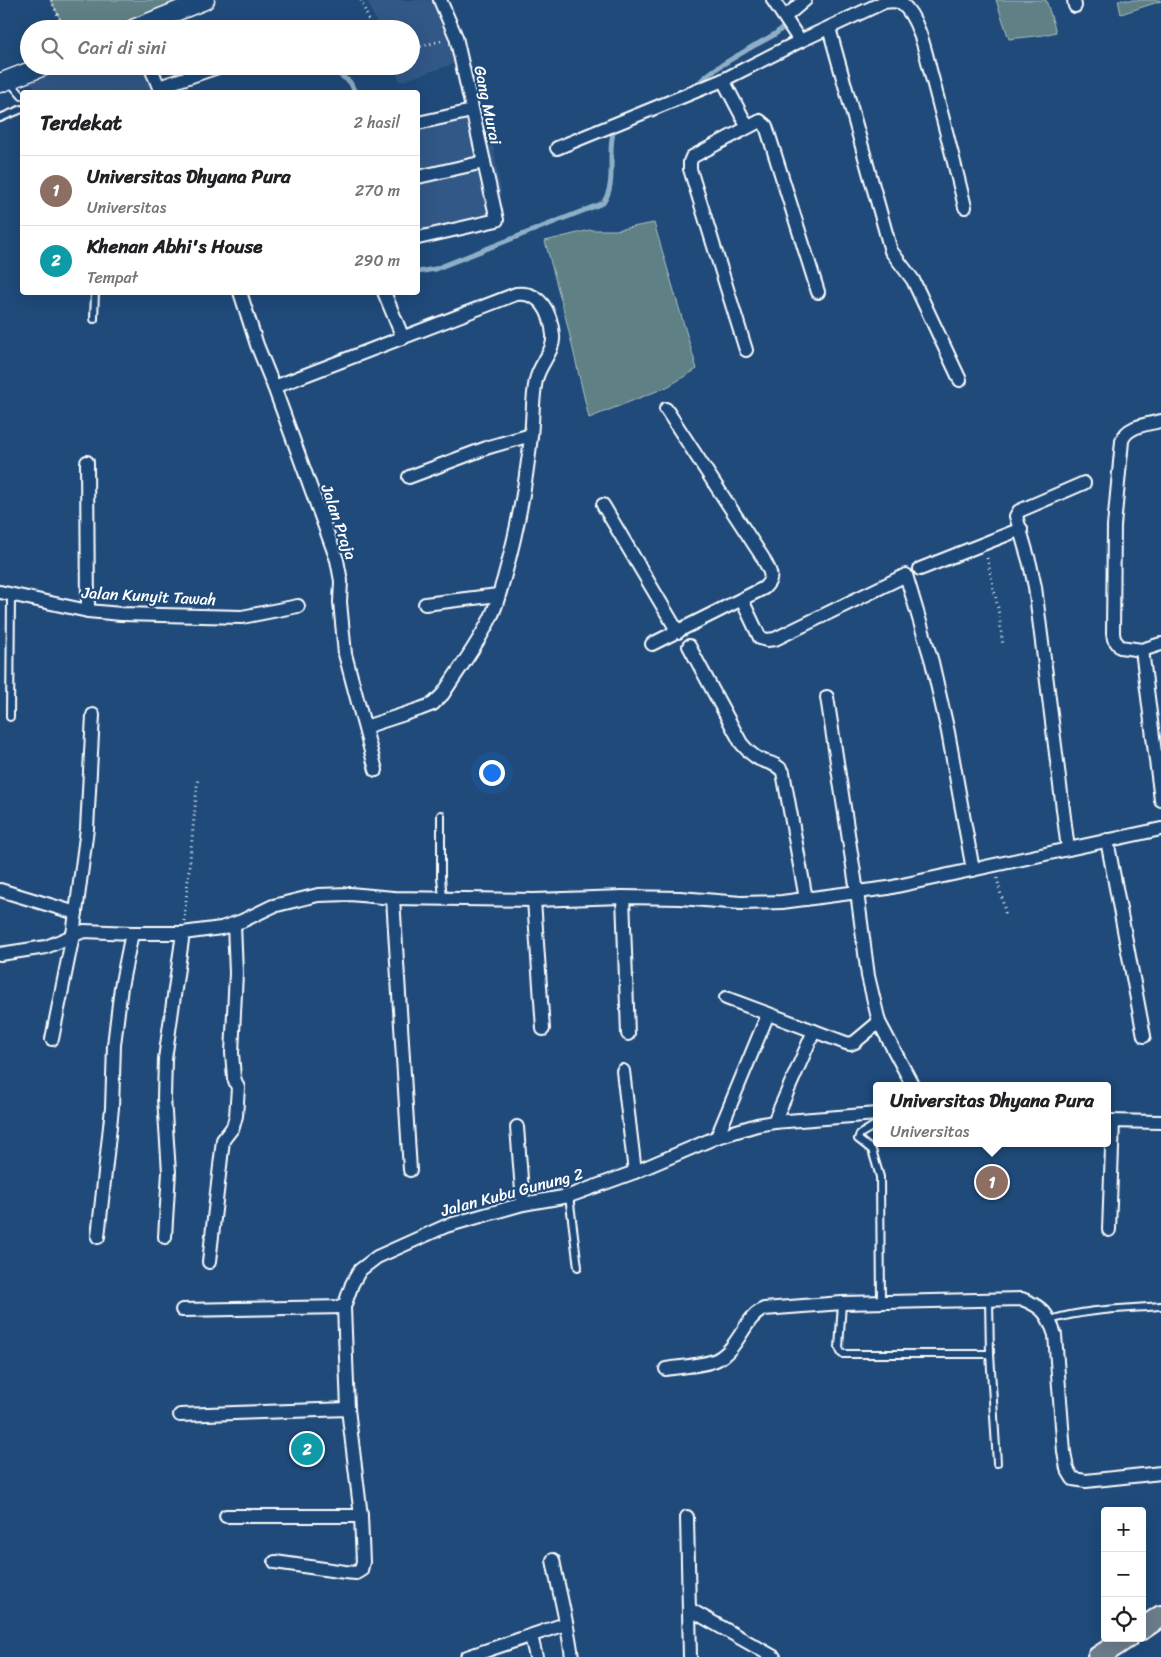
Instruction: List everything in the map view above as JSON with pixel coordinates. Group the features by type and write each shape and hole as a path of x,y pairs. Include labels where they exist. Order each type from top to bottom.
{"main road":[{"path":"1146,1625 1161,1616"},
{"path":"1098,1657 1121,1642"}],"street":[{"path":"156,20 205,0"},
{"name":"Gang Murai","path":"420,238 497,220 456,37 440,0"},
{"path":"773,0 800,41"},
{"path":"785,17 805,0"},
{"path":"558,148 724,80 800,41 884,2 894,0 911,5 950,142 965,207"},
{"path":"829,28 891,251 913,280 960,380"},
{"path":"4,81 20,75"},
{"path":"154,75 160,90 198,75"},
{"path":"724,80 747,126"},
{"path":"420,123 472,111"},
{"path":"746,350 690,162 692,157 747,126 760,121 766,126 818,292"},
{"path":"420,177 484,162"},
{"path":"274,387 516,294 524,293 541,300 552,322 554,338 551,349 540,366 536,377 531,436 514,544 491,616 443,694 433,704 365,727"},
{"name":"Jalan Praja","path":"241,295 257,345 336,560 341,581 340,602 345,654 376,770"},
{"path":"385,295 403,338"},
{"path":"652,644 764,588 770,582 771,574 763,558 666,409"},
{"path":"1161,421 1134,428 1124,435 1120,453 1114,526 1114,639 1120,647 1142,650 1161,644"},
{"path":"408,478 489,447 531,436"},
{"path":"87,462 88,611"},
{"path":"1068,849 1035,587 1016,516 1018,512 1084,483"},
{"path":"603,505 678,632"},
{"path":"920,569 1021,530"},
{"path":"742,600 760,638 767,640 775,639 906,575 932,662 948,732 973,870"},
{"name":"Jalan Kunyit Tawah","path":"5,593 88,611 121,614 242,617 298,606"},
{"path":"425,604 498,595"},
{"path":"689,646 741,743 759,759 780,766 783,772 806,899"},
{"path":"1142,650 1161,800"},
{"path":"827,698 868,976 879,1022 910,1082"},
{"path":"52,1039 73,935 87,829 93,715"},
{"path":"0,954 46,947 84,932 183,933 209,930 234,924 273,906 318,894 350,894 393,898 534,900 623,897 680,898 741,903 782,902 888,888 1161,829"},
{"path":"1107,840 1144,1036"},
{"path":"0,890 76,912"},
{"path":"623,897 628,1034"},
{"path":"393,898 410,1170"},
{"path":"534,900 543,1029"},
{"path":"209,1262 223,1140 233,1128 236,1116 238,1088 234,1078 232,1053 236,973 234,924"},
{"path":"98,1237 112,1108 114,1045 121,986 132,933"},
{"path":"166,1237 169,1172 164,1098 165,1059 183,933"},
{"path":"726,998 850,1044 860,1039 879,1022"},
{"path":"716,1138 768,1014"},
{"path":"774,1122 814,1031"},
{"path":"623,1071 635,1172"},
{"name":"Jalan Kubu Gunung 2","path":"275,1562 356,1573 361,1570 364,1562 361,1516 348,1409 344,1307 352,1284 360,1270 377,1257 404,1243 446,1226 523,1204 568,1196 635,1172 716,1138 757,1125 873,1114"},
{"path":"1111,1121 1161,1122"},
{"path":"517,1127 523,1204"},
{"path":"1109,1230 1110,1147"},
{"path":"666,1369 716,1360 730,1350 756,1312 764,1309 842,1303 1022,1300 1034,1304 1043,1310 1050,1320 1055,1335 1064,1452 1067,1469 1073,1479 1086,1481 1161,1473"},
{"path":"182,1310 344,1307"},
{"path":"180,1415 348,1409"},
{"path":"226,1516 361,1516"},
{"path":"687,1517 690,1657"},
{"path":"553,1560 565,1624 570,1638 572,1657"},
{"path":"689,1609 774,1657"},
{"path":"467,1657 565,1624"},
{"path":"531,1636 536,1657"}],"lane":[{"path":"4,81 20,94"},
{"path":"0,118 20,110"},
{"path":"94,319 95,295"},
{"path":"5,593 10,717"},
{"path":"442,815 441,877 443,898"},
{"path":"873,1126 860,1134 858,1139 872,1150 880,1177 881,1302"},
{"path":"568,1196 578,1267"},
{"path":"990,1300 990,1354 997,1463"},
{"path":"842,1303 839,1348 842,1354 990,1354"},
{"path":"1050,1320 1072,1313 1161,1306"}],"path":[{"path":"51,0 60,20"},
{"path":"360,0 368,20"},
{"path":"420,47 456,37"},
{"path":"984,544 998,608 1003,645"},
{"path":"186,903 198,777"},
{"path":"994,864 1006,916"}],"shaded area":[{"path":"367,0 442,0 465,60 400,82 397,75 420,75 420,20 375,20"},
{"path":"40,75 155,75 167,90 36,90 29,80"},
{"path":"445,109 487,111 501,191 498,214 420,233 420,116"}],"green space":[{"path":"51,0 208,0 165,20 61,20"},
{"path":"996,0 1046,0 1056,32 1009,39"},
{"path":"1118,0 1161,0 1161,1 1121,14"},
{"path":"654,223 697,369 667,387 589,418 565,315 545,241 590,230 616,230"}],"waterway":[{"path":"694,88 713,71 775,34 788,22"},
{"path":"340,75 350,82 354,90"},
{"path":"420,272 435,269 603,203 610,186 611,147 614,129 616,128"}],"place":[{"name":"Universitas Dhyana Pura","path":"992,1182"},
{"name":"Khenan Abhi's House","path":"307,1449"}]}
